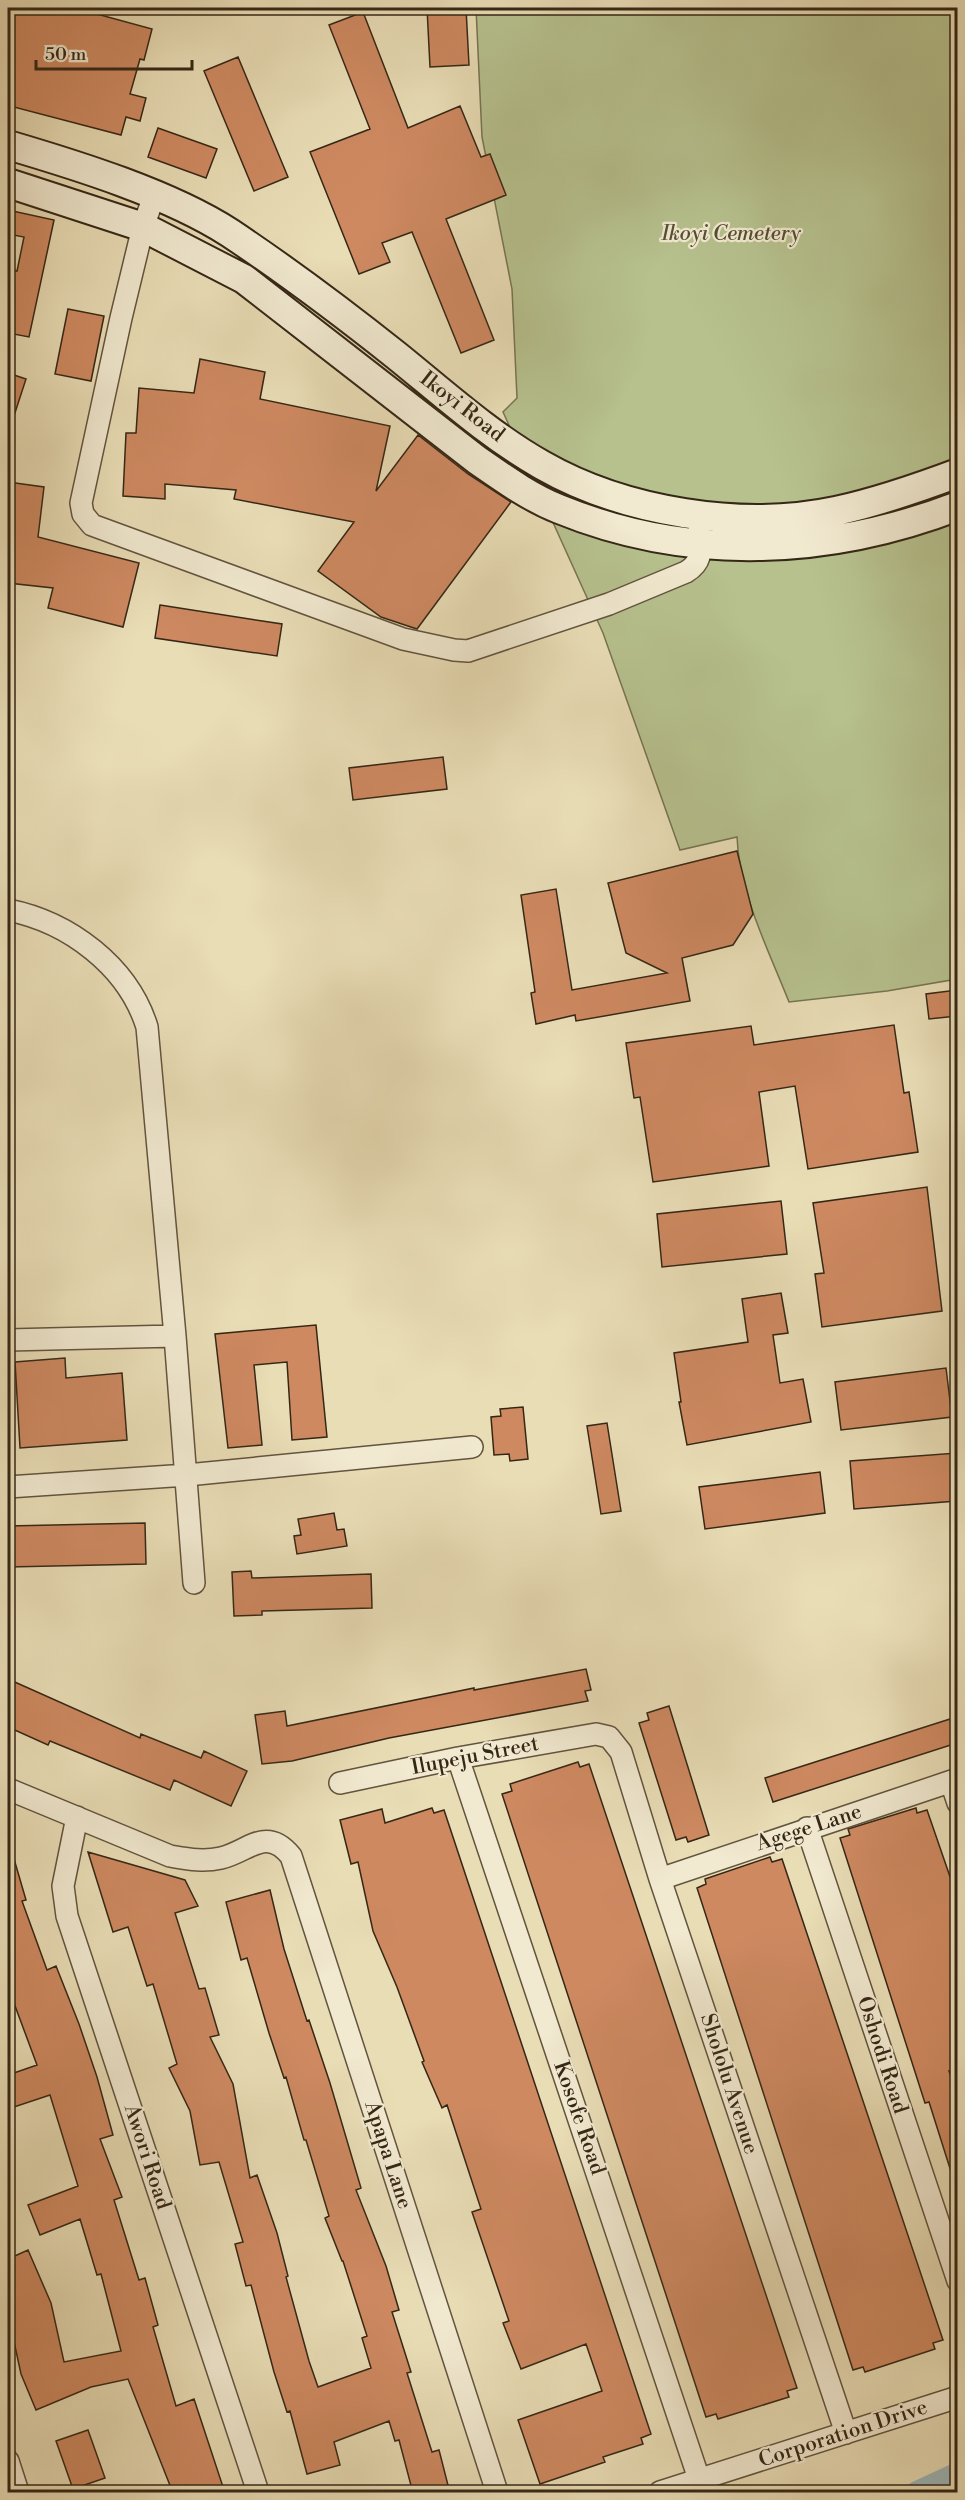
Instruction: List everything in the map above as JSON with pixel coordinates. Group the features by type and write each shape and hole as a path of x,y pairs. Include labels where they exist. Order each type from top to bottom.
{"main road":[{"name":"Ikoyi Road","path":"8,145 116,181 154,196 227,231 369,334 482,424 540,464 582,485 630,502 698,515 784,518 834,511 887,497 957,473"},
{"name":"Ikoyi Road","path":"8,183 143,226 244,279 477,460 517,487 557,508 601,524 646,537 754,548 800,545 913,523 957,506"}],"street":[{"path":"154,196 143,226 81,502 83,514 92,525 403,639 468,651 599,608 686,573 696,566 699,560 698,515"},
{"path":"8,910 29,914 79,939 106,960 126,983 141,1007 147,1027 187,1475 194,1583"},
{"path":"8,1340 175,1336"},
{"path":"8,1487 187,1475 472,1447"},
{"name":"Ilupeju Street","path":"340,1783 458,1758 596,1734 609,1737"},
{"name":"Shololu Avenue","path":"609,1737 621,1752 660,1879 846,2433"},
{"name":"Kosofe Road","path":"458,1758 699,2479"},
{"path":"954,1780 957,1803"},
{"name":"Agege Lane","path":"660,1879 954,1780"},
{"path":"8,1789 77,1818"},
{"name":"Apapa Lane","path":"77,1818 170,1856 197,1861 223,1858 257,1842 273,1842 284,1847 291,1856 497,2493"},
{"name":"Awori Road","path":"77,1818 63,1886 67,1916 258,2493"},
{"name":"Oshodi Road","path":"807,1828 957,2281"},
{"name":"Corporation Drive","path":"660,2493 957,2397"},
{"path":"8,2461 18,2493"}],"green space":[{"name":"Ikoyi Cemetery","path":"476,8 957,8 957,979 887,991 789,1002 749,900 739,858 737,837 680,850 603,633 503,412 517,398 512,289 482,137"}],"building":[{"path":"8,8 75,8 152,29 144,60 140,59 130,94 146,98 140,121 126,117 121,135 10,106 13,94 8,93"},
{"path":"427,8 466,8 469,65 430,67"},
{"path":"363,12 408,128 460,106 481,157 490,154 506,195 446,219 494,340 461,353 412,232 382,243 390,262 359,274 310,152 370,129 329,25"},
{"path":"238,57 288,177 254,191 204,71"},
{"path":"158,128 217,149 206,178 148,157"},
{"path":"8,210 54,220 29,337 8,333 8,269 17,271 24,237 8,234"},
{"path":"68,309 104,316 91,381 55,374"},
{"path":"200,359 265,372 260,399 390,426 376,491 418,435 468,474 511,502 417,629 381,617 318,571 354,522 234,499 236,490 165,484 165,499 123,496 126,433 136,433 139,388 194,393"},
{"path":"8,373 26,379 11,425 8,424"},
{"path":"8,482 44,487 38,537 139,563 123,627 48,608 53,588 8,583"},
{"path":"160,605 282,624 277,656 155,638"},
{"path":"443,757 447,789 353,800 349,768"},
{"path":"737,851 753,914 733,945 682,958 690,1001 576,1021 575,1015 536,1024 531,993 535,992 521,895 556,889 572,990 667,973 626,953 608,883"},
{"path":"957,990 957,1016 929,1019 926,994"},
{"path":"894,1025 904,1093 909,1092 918,1152 808,1169 795,1086 759,1092 769,1166 653,1182 640,1097 634,1098 626,1043 751,1026 754,1045"},
{"path":"927,1187 942,1311 822,1327 815,1274 824,1273 813,1203"},
{"path":"781,1201 787,1254 662,1267 657,1214"},
{"path":"781,1293 788,1333 773,1335 780,1383 803,1379 811,1422 687,1445 679,1402 681,1402 674,1353 748,1342 742,1299"},
{"path":"316,1325 327,1437 292,1440 287,1362 254,1365 262,1445 228,1448 215,1334"},
{"path":"65,1358 66,1378 122,1373 127,1440 20,1448 15,1362"},
{"path":"946,1368 952,1417 841,1430 835,1382"},
{"path":"523,1407 528,1459 510,1461 509,1454 494,1455 491,1417 501,1416 500,1409"},
{"path":"607,1423 621,1511 601,1514 587,1426"},
{"path":"957,1453 957,1501 854,1509 850,1461"},
{"path":"820,1472 825,1513 705,1529 699,1487"},
{"path":"334,1513 337,1530 344,1529 347,1546 297,1554 294,1536 301,1535 298,1519"},
{"path":"145,1523 146,1564 8,1567 8,1526"},
{"path":"251,1571 252,1578 371,1574 372,1608 262,1611 262,1615 234,1616 232,1572"},
{"path":"586,1669 591,1690 585,1691 588,1701 389,1738 292,1761 262,1764 255,1715 285,1711 287,1726 474,1688 474,1690"},
{"path":"8,1679 140,1738 141,1734 201,1758 204,1751 247,1771 231,1806 174,1780 170,1790 50,1741 48,1745 8,1727"},
{"path":"669,1706 709,1835 688,1842 686,1837 676,1840 639,1723 649,1720 647,1713"},
{"path":"950,1719 957,1743 773,1802 765,1778"},
{"path":"578,1762 580,1767 589,1764 797,2388 787,2391 789,2397 718,2419 716,2414 706,2417 502,1794 512,1791 510,1784"},
{"path":"432,1808 434,1813 444,1810 651,2434 641,2438 643,2444 603,2457 605,2462 540,2484 518,2420 602,2391 586,2344 521,2369 503,2323 509,2321 472,2212 481,2209 447,2105 442,2108 422,2062 424,2061 397,1987 373,1931 358,1862 351,1864 340,1820 382,1809 385,1823"},
{"path":"916,1808 917,1813 927,1810 957,1897 957,2070 949,2071 957,2097 957,2180 954,2181 929,2102 925,2103 840,1838 850,1835 848,1829"},
{"path":"8,1852 12,1852 26,1900 22,1901 47,1970 56,1966 97,2077 113,2135 100,2139 122,2197 114,2200 139,2280 145,2278 158,2325 153,2327 176,2406 194,2399 225,2493 173,2493 128,2379 91,2387 36,2410 21,2374 8,2314 8,2259 28,2250 51,2303 64,2362 121,2351 101,2274 97,2275 80,2219 40,2235 28,2205 78,2186 50,2095 8,2109 8,2075 37,2065 8,1987"},
{"path":"88,1852 185,1880 198,1906 175,1913 199,1989 205,1988 219,2035 210,2037 233,2084 250,2178 257,2175 277,2233 288,2276 286,2277 318,2387 371,2368 362,2338 367,2336 343,2261 325,2218 329,2216 247,1958 241,1960 226,1902 270,1890 284,1949 330,2083 361,2188 356,2190 386,2266 399,2310 392,2312 411,2372 407,2373 432,2452 439,2450 450,2493 413,2493 399,2440 395,2441 389,2421 334,2442 340,2465 307,2474 290,2411 287,2412 274,2372 251,2285 246,2286 235,2244 243,2242 219,2162 200,2165 190,2111 169,2068 177,2064 153,1984 147,1986 128,1927 113,1932"},
{"path":"770,1857 772,1862 782,1859 943,2340 933,2343 935,2349 865,2372 863,2367 853,2370 697,1888 706,1884 705,1879"},
{"path":"88,2430 105,2478 73,2489 56,2441"}],"waterway":[{"path":"917,2492 958,2473"}]}
